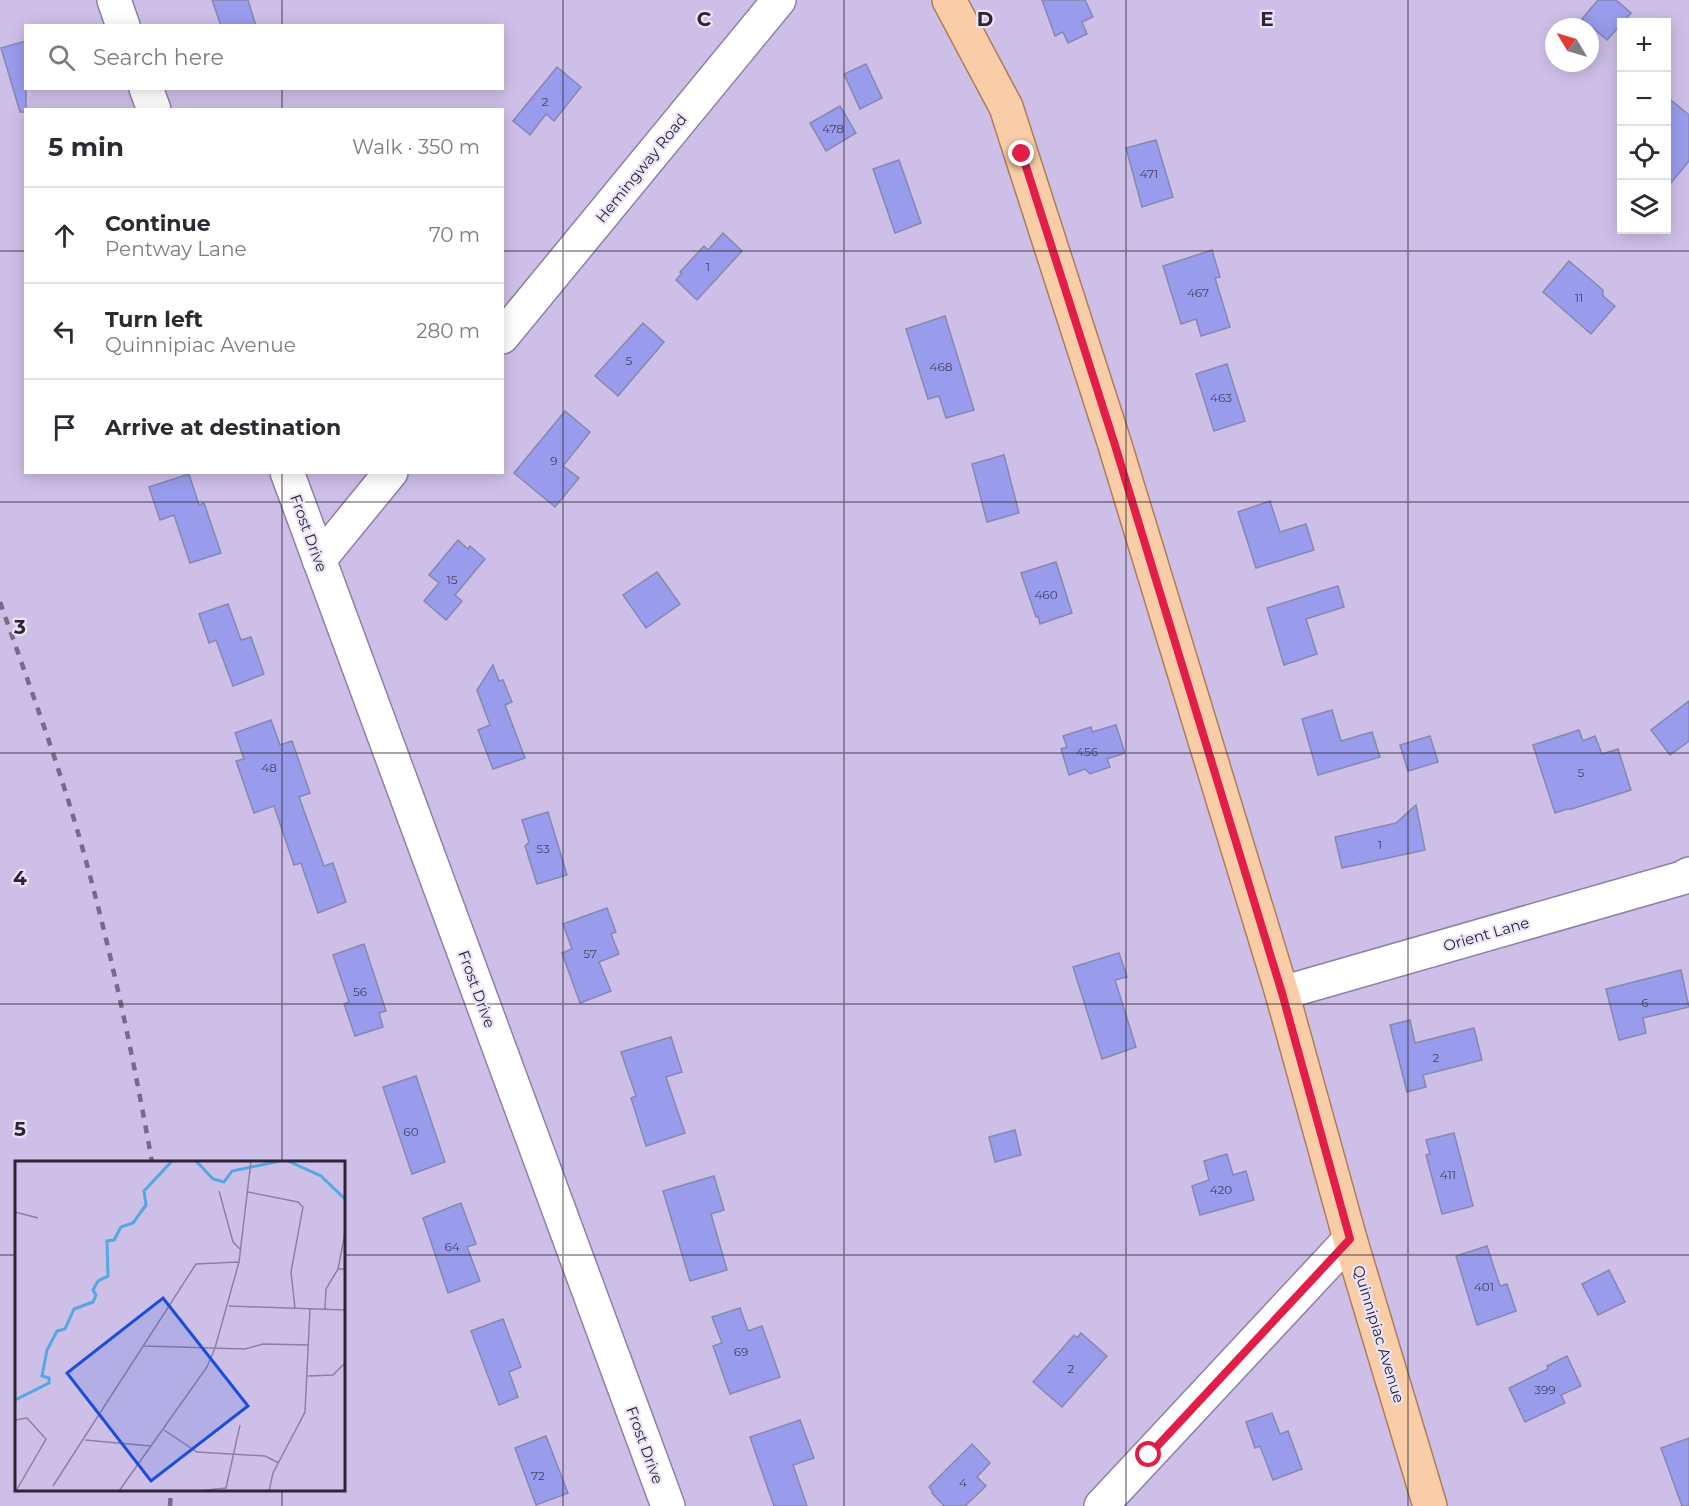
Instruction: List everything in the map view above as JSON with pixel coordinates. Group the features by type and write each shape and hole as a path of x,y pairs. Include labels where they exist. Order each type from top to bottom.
{"main road":[{"name":"Quinnipiac Avenue","path":"949,0 1006,106 1114,442 1282,993 1350,1239 1430,1506"}],"street":[{"path":"114,0 122,24"},
{"name":"Hemingway Road","path":"504,335 779,0"},
{"path":"147,90 153,108"},
{"name":"Frost Drive","path":"288,474 668,1506"},
{"path":"319,560 389,474"},
{"name":"Orient Lane","path":"1282,993 1682,878 1689,874"},
{"path":"1101,1506 1350,1239"}],"building":[{"path":"212,0 248,0 255,24 220,24"},
{"path":"1042,0 1085,0 1093,17 1082,22 1087,34 1068,43 1063,32 1055,36"},
{"path":"1598,0 1616,0 1631,13 1627,18 1617,18 1617,29 1607,40 1599,33 1599,18 1583,18"},
{"path":"24,42 26,108 24,112 20,112 1,48"},
{"path":"866,64 882,98 860,109 844,74"},
{"path":"557,67 581,87 554,121 546,114 530,135 513,121"},
{"path":"1671,100 1689,115 1689,161 1671,183"},
{"path":"840,106 856,133 826,151 810,123"},
{"path":"1156,140 1173,197 1142,207 1126,148"},
{"path":"899,160 921,223 895,233 873,169"},
{"path":"723,233 742,251 697,300 676,280 682,273 680,272 704,246 708,250"},
{"path":"1212,250 1220,277 1215,278 1230,327 1201,336 1196,319 1181,324 1163,266"},
{"path":"1569,261 1603,290 1603,296 1615,306 1591,334 1543,292"},
{"path":"945,316 974,410 946,418 939,396 928,399 906,329"},
{"path":"643,323 664,342 618,396 595,376"},
{"path":"1227,364 1245,421 1214,431 1196,374"},
{"path":"565,411 590,432 563,466 579,478 555,507 514,473"},
{"path":"1004,455 1019,513 987,522 972,464"},
{"path":"189,474 199,505 204,503 221,553 190,563 174,515 160,520 149,487"},
{"path":"1270,501 1280,532 1306,524 1314,550 1256,568 1238,512"},
{"path":"458,540 468,549 470,546 485,559 455,595 462,601 446,620 424,601 439,583 429,575"},
{"path":"1056,562 1072,613 1040,624 1021,573"},
{"path":"657,572 680,604 646,628 623,595"},
{"path":"1338,586 1344,607 1306,619 1317,654 1284,665 1267,608"},
{"path":"228,604 241,640 251,637 264,674 233,686 216,640 209,643 199,614"},
{"path":"493,665 499,681 503,680 512,702 505,705 525,758 493,769 478,730 490,725 477,690"},
{"path":"1689,701 1689,741 1670,755 1651,730"},
{"path":"1332,710 1341,741 1372,732 1380,757 1318,775 1302,719"},
{"path":"271,720 280,745 292,741 310,793 299,797 324,866 333,863 346,902 318,913 301,863 294,865 274,806 254,813 236,761 244,759 235,733"},
{"path":"1116,725 1125,753 1107,759 1110,767 1090,774 1085,769 1069,775 1061,749 1067,747 1063,736 1091,727 1092,732"},
{"path":"1579,730 1583,741 1595,736 1602,754 1618,749 1631,790 1555,813 1533,745"},
{"path":"1430,736 1438,762 1408,771 1400,745"},
{"path":"1416,805 1425,850 1342,868 1335,837 1396,823"},
{"path":"548,812 567,875 537,884 525,846 529,842 522,820"},
{"path":"607,908 616,932 611,934 619,954 599,962 611,991 580,1003 562,953 572,949 563,924"},
{"path":"364,944 386,1011 379,1013 383,1027 355,1036 344,1004 349,1002 333,955"},
{"path":"1119,953 1127,977 1115,980 1136,1047 1102,1059 1073,967"},
{"path":"1681,970 1689,1007 1643,1018 1646,1033 1619,1040 1606,989"},
{"path":"1410,1020 1415,1043 1474,1028 1482,1060 1423,1075 1426,1087 1407,1092 1390,1025"},
{"path":"671,1037 682,1072 666,1077 685,1133 646,1146 631,1098 636,1096 621,1052"},
{"path":"416,1076 445,1162 412,1174 383,1087"},
{"path":"1015,1130 1021,1155 995,1162 989,1137"},
{"path":"1454,1133 1473,1206 1442,1214 1426,1155 1430,1154 1426,1140"},
{"path":"1227,1154 1233,1175 1246,1171 1254,1200 1200,1215 1192,1186 1209,1180 1204,1161"},
{"path":"714,1176 724,1210 711,1214 727,1270 690,1281 663,1191"},
{"path":"461,1203 476,1244 467,1247 480,1281 448,1293 423,1218"},
{"path":"1487,1246 1500,1286 1507,1284 1516,1311 1477,1325 1456,1256"},
{"path":"1609,1270 1625,1302 1598,1315 1582,1284"},
{"path":"740,1308 748,1331 762,1326 780,1377 730,1394 713,1346 722,1343 712,1317"},
{"path":"503,1319 521,1367 509,1372 518,1397 499,1405 471,1331"},
{"path":"1081,1333 1107,1356 1062,1407 1033,1382 1074,1335 1077,1338"},
{"path":"1567,1356 1581,1386 1561,1395 1565,1403 1525,1422 1509,1388 1548,1369 1547,1366"},
{"path":"1272,1413 1280,1434 1288,1431 1302,1469 1273,1480 1260,1446 1255,1448 1246,1422"},
{"path":"800,1420 814,1458 793,1465 807,1506 774,1506 750,1437"},
{"path":"546,1436 568,1493 536,1505 515,1448"},
{"path":"1689,1438 1689,1506 1682,1506 1661,1448"},
{"path":"972,1444 990,1463 977,1477 986,1486 965,1506 944,1506 929,1487"}],"railway":[{"path":"0,602 56,763 86,861 122,1011 152,1161"},
{"path":"170,1506 171,1491"}],"route":[{"path":"1022,154 1114,442 1282,993 1350,1239 1149,1455"}]}
